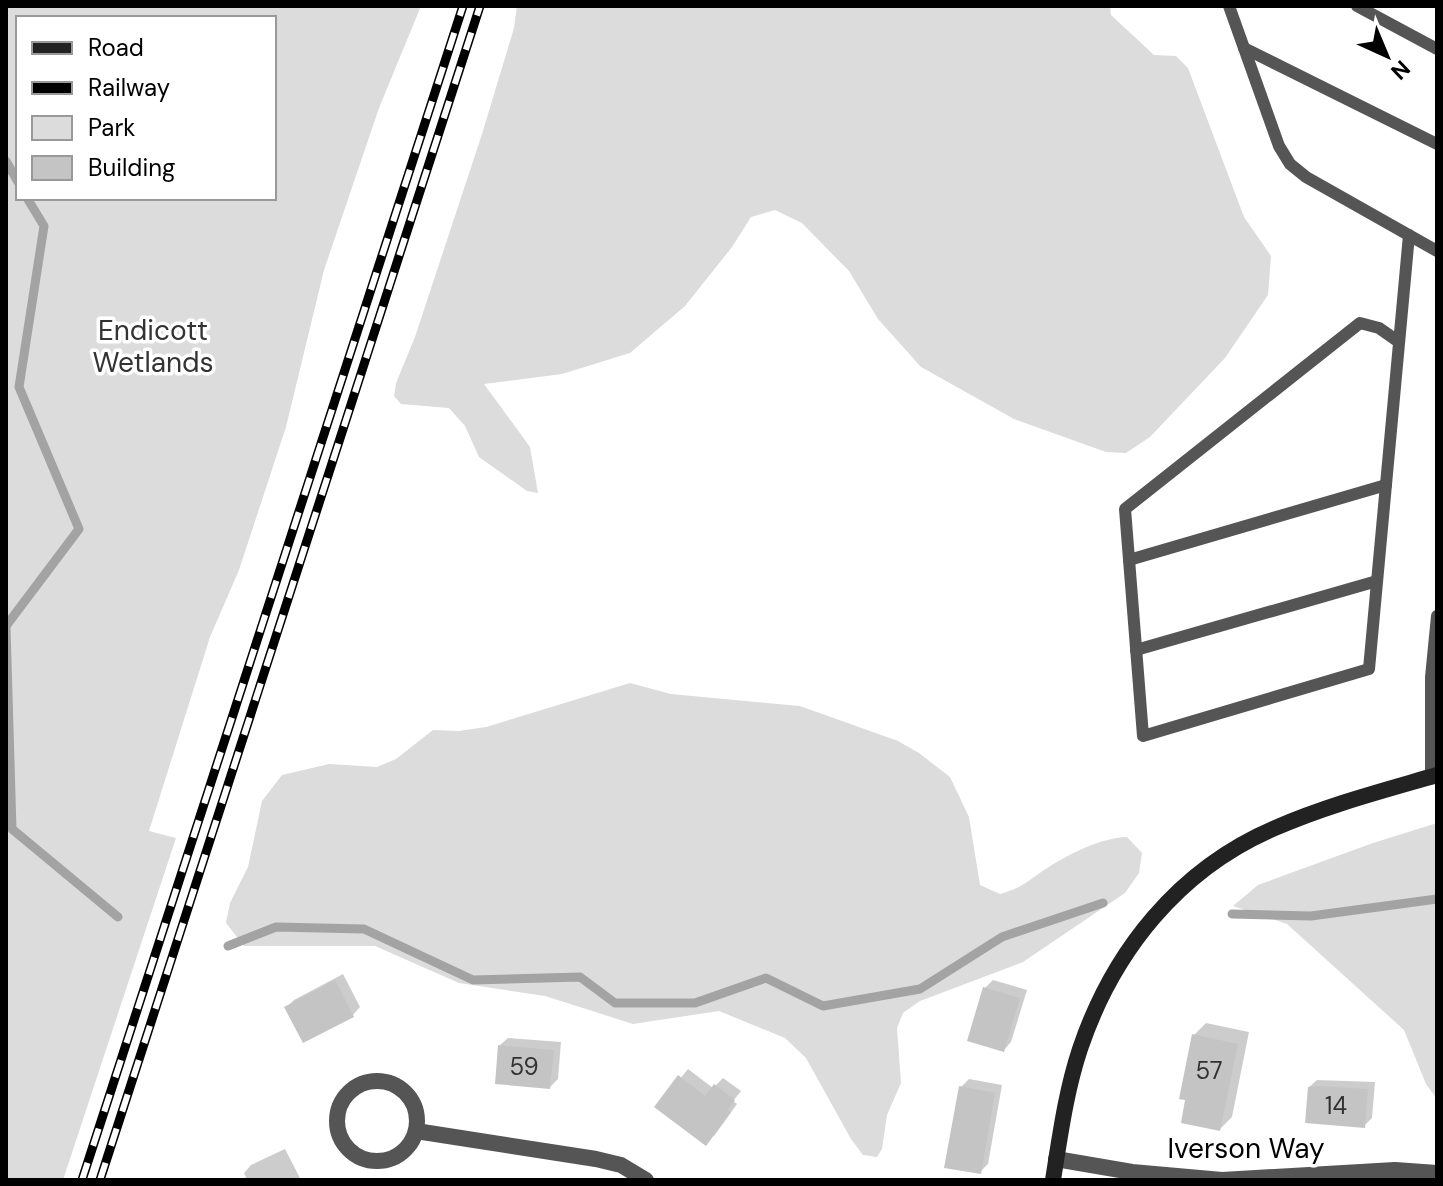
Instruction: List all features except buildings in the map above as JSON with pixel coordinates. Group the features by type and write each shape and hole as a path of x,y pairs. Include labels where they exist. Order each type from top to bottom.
{"main road":[{"path":"1053,1180 1080,1050 1096,1009 1114,972 1137,936 1165,903 1194,875 1230,851 1273,829 1366,794 1434,776"}],"street":[{"path":"383,1080 396,1084 412,1099 417,1112 416,1131 411,1144 401,1154 388,1160 363,1159 351,1153 338,1134 338,1110 348,1092 364,1082 383,1080"},
{"path":"416,1131 596,1159 621,1165 646,1180"},
{"name":"Iverson Way","path":"1056,1159 1145,1173 1222,1180 1395,1170 1437,1173"}],"lane":[{"path":"1229,6 1279,146 1290,164 1306,177 1437,251"},
{"path":"1357,6 1437,49"},
{"path":"1244,48 1437,144"},
{"path":"1399,342 1379,328 1360,323 1125,509 1143,736 1369,669 1409,235"},
{"path":"1129,560 1386,485"},
{"path":"1136,650 1377,581"},
{"path":"1434,776 1431,677 1437,616"}],"green space":[{"name":"Endicott Wetlands","path":"6,6 421,6 379,108 324,270 286,427 239,570 210,637 149,831 176,838 63,1180 6,1180"},
{"path":"517,6 1110,6 1111,15 1154,55 1176,56 1188,68 1244,217 1271,256 1268,295 1225,358 1150,437 1126,453 1106,452 1014,419 921,367 878,319 849,271 802,223 775,210 751,217 732,247 685,306 630,353 562,374 484,384 530,447 538,493 527,491 479,457 465,426 449,408 401,404 394,396 482,134 514,28"},
{"path":"630,683 671,694 800,706 898,741 950,777 969,817 980,885 1000,894 1018,887 1073,853 1116,838 1127,837 1142,853 1139,873 1125,893 1023,962 920,1001 903,1013 897,1028 901,1083 887,1115 882,1149 877,1157 863,1155 806,1058 785,1038 719,1011 633,1024 545,996 459,983 375,946 244,946 226,923 230,903 248,867 262,801 282,775 329,764 377,767 396,759 433,730 459,731 486,727"},
{"path":"1437,823 1437,1099 1426,1084 1404,1030 1287,924 1233,906 1258,885"}],"waterway":[{"path":"6,161 16,178"},
{"path":"6,626 79,529 19,387 44,226 28,200"},
{"path":"6,628 12,829 118,917"},
{"path":"1232,914 1311,916 1437,899"},
{"path":"228,946 276,927 364,929 473,980 580,977 615,1003 695,1003 766,978 823,1006 920,989 1002,937 1103,903"}],"railway":[{"path":"82,1180 463,6"},
{"path":"100,1180 480,6"}]}
